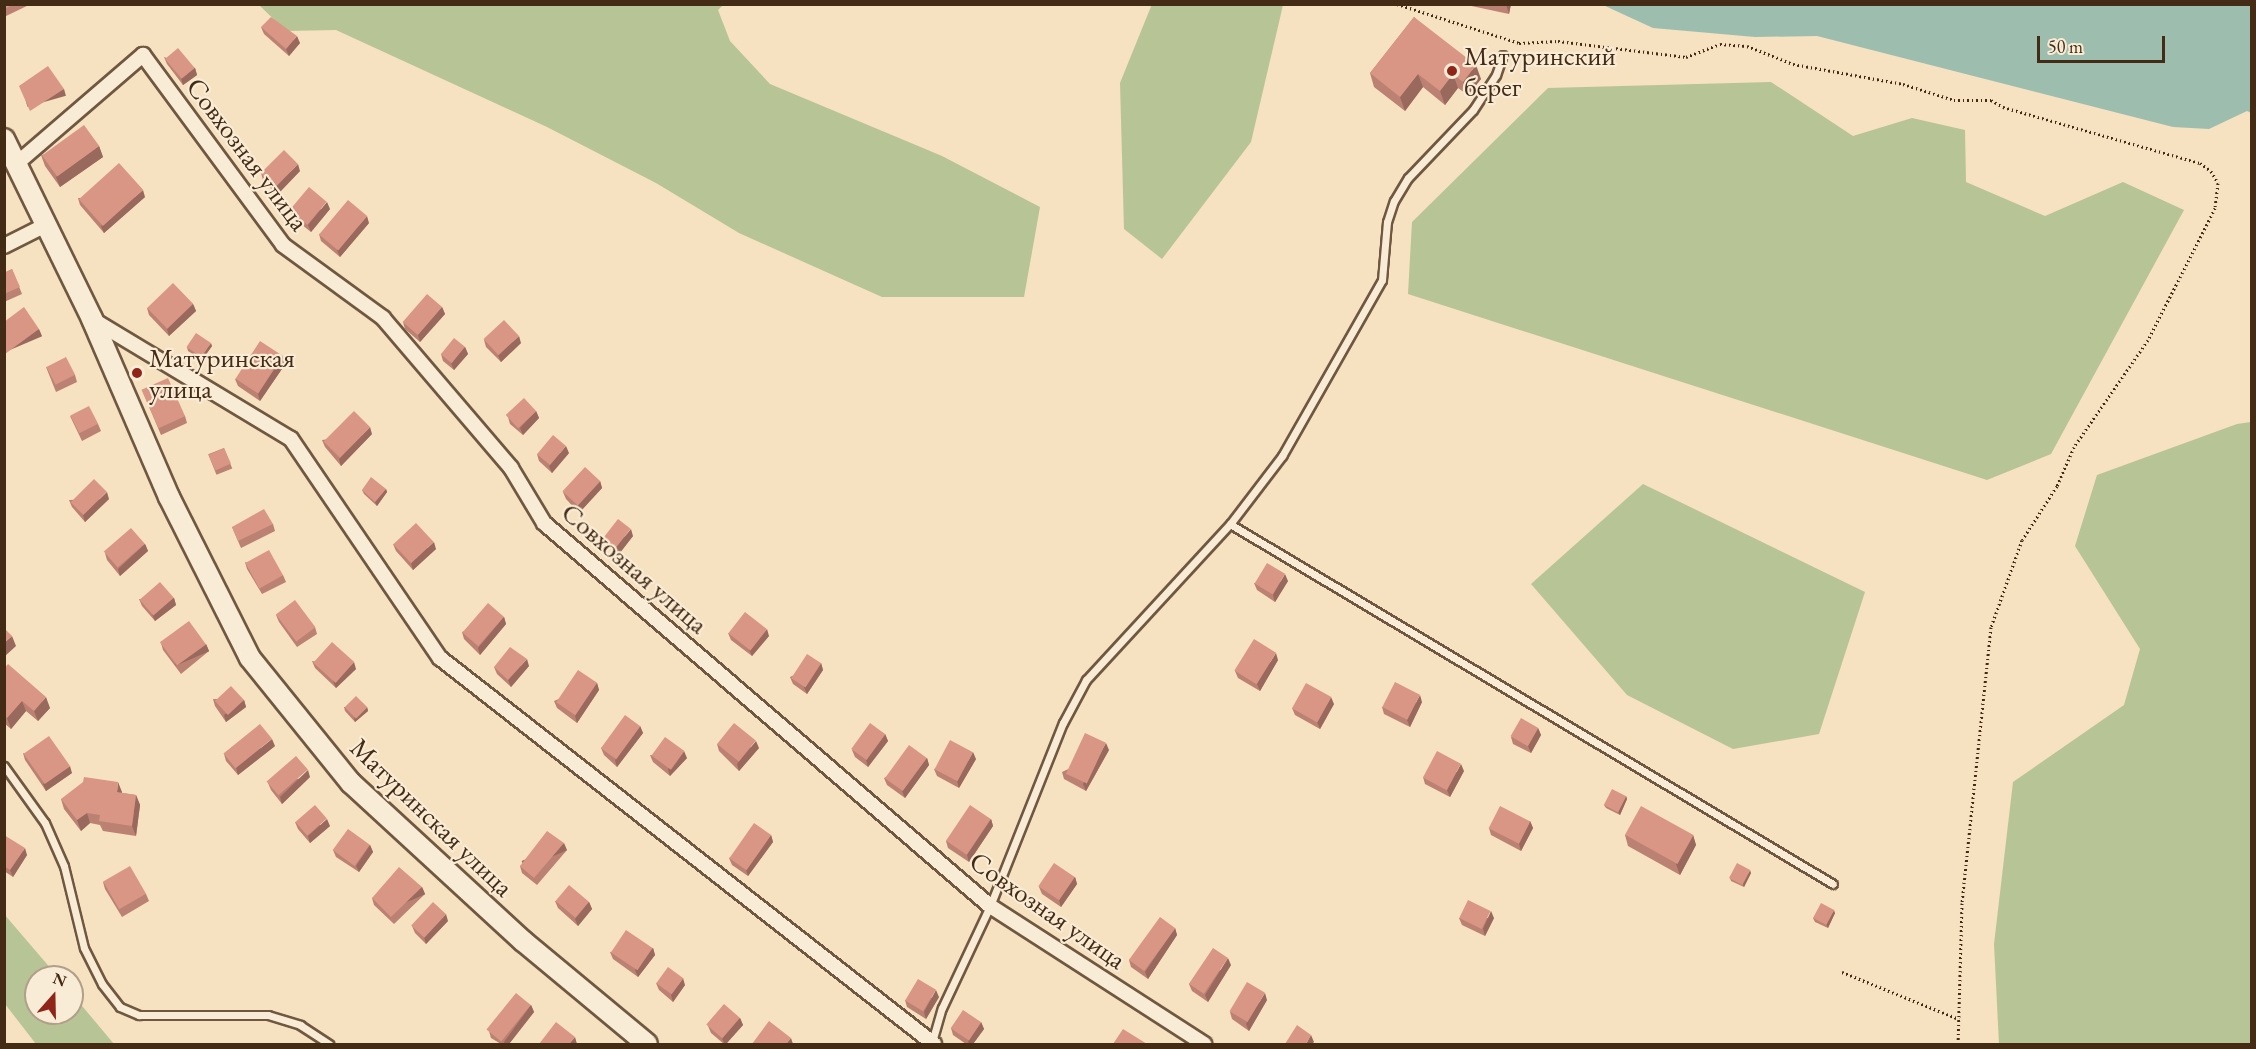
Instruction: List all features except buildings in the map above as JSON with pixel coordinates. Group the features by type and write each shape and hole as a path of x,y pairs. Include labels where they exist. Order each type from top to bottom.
{"street":[{"name":"Совхозная улица","path":"15,165 143,55 283,245 383,318 511,468 544,523 990,906 1204,1044"},
{"name":"Матуринская улица","path":"4,139 44,226 92,319 169,497 250,658 351,783 523,941 647,1044"},
{"path":"4,246 44,226"},
{"path":"92,319 291,440 440,658 932,1044"}],"lane":[{"path":"932,1044 942,1008 990,906 1063,723 1086,680 1230,524 1306,421 1371,305 1382,280 1387,222 1399,193 1433,149 1473,110 1496,75 1503,55"},
{"path":"1230,524 1833,884"},
{"path":"4,766 45,823 64,866 84,948 102,984 120,1007 139,1015 268,1015 300,1025 329,1044"}],"path":[{"path":"1397,4 1519,43 1558,41 1686,57 1720,44 1747,46 1793,64 1903,84 1954,100 1991,100 2057,123 2181,156 2211,171 2218,183 2215,208 2148,340 2074,447 2057,486 2022,540 1991,627 1962,903 1958,1044"},
{"path":"1842,972 1959,1019"}],"shaded area":[{"path":"1152,4 1283,5 1251,142 1162,259 1124,229 1120,83"},
{"path":"259,5 723,5 718,10 730,41 770,84 942,156 1040,207 1024,297 882,297 739,233 656,183 547,127 336,30 286,31"},
{"path":"1603,5 2251,5 2251,113 2247,111 2209,129 2173,127 1817,36 1755,37 1653,28"},
{"path":"1771,82 1853,136 1912,118 1965,130 1966,182 2045,216 2123,182 2184,210 2051,454 1987,480 1408,294 1412,222 1548,88"},
{"path":"2251,422 2251,1044 1999,1044 1994,944 2013,782 2124,705 2140,649 2075,546 2097,475 2237,424"},
{"path":"1643,484 1865,592 1819,734 1733,749 1627,695 1531,584"},
{"path":"4,914 48,965 24,965 24,1025 84,1025 84,1008 114,1044 36,1044 5,1004"}],"place":[{"name":"Матуринский берег","path":"1452,71"},
{"name":"Матуринская улица","path":"137,373"}]}
